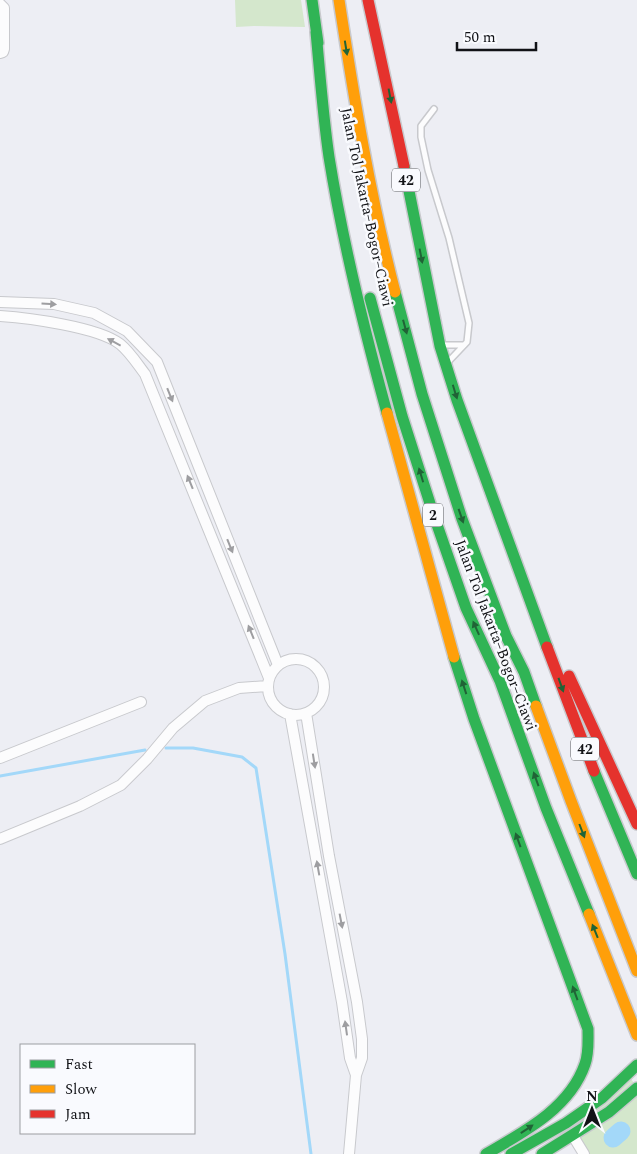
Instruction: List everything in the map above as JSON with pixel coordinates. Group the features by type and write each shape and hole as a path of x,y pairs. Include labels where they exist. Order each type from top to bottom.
{"main road":[{"name":"Jalan Tol Jakarta–Bogor–Ciawi","path":"312,0 335,137 365,278 405,425 466,608 500,681 546,808 637,1035"},
{"name":"Jalan Tol Jakarta–Bogor–Ciawi","path":"339,0 357,118 385,252 422,394 462,519 506,636 524,672 570,801 637,971"},
{"name":"42","path":"368,0 390,98 440,346 457,400 578,731 637,874"},
{"path":"316,32 329,156 349,262 368,342 443,618 474,719 588,1029 585,1062 578,1080 557,1106 529,1128 486,1154"},
{"name":"42","path":"539,622 555,648 582,703 637,824"},
{"path":"511,1154 566,1123 602,1098 637,1065"},
{"path":"542,1154 609,1112 637,1088"}],"street":[{"path":"0,4 4,8 5,16 4,49 0,53"},
{"path":"0,302 54,304 94,313 127,331 157,362 278,665"},
{"path":"0,316 22,317 91,331 120,344 145,374 164,418 268,682 268,694 276,707 290,714 306,713 313,709 322,696 324,688 320,673 315,666 301,659 285,661 278,665 268,682 239,688 205,701 173,728 147,760 121,785 80,806 0,839"},
{"path":"164,418 178,412"},
{"path":"0,758 141,702"},
{"path":"306,713 329,856 357,1002 362,1039 362,1058 356,1076 349,1154"},
{"path":"290,714 342,1002 350,1058 356,1076"},
{"path":"573,1136 582,1150"}],"lane":[{"path":"434,109 420,126 420,137 449,238 469,324 468,338 464,345 446,364"},
{"path":"440,346 464,345"}],"green space":[{"path":"235,0 301,0 305,27 236,27"},
{"path":"628,1074 637,1088 637,1154 584,1154 566,1123"}],"waterway":[{"path":"166,748 193,748 242,757 256,768 285,954 311,1154"},
{"path":"0,776 145,750"},
{"path":"613,1138 621,1131"}],"traffic: fast":[{"path":"312,0 318,43"},
{"path":"316,32 325,126 335,190 355,286 387,413"},
{"path":"404,166 440,346 457,400 547,647"},
{"path":"395,292 422,394 462,519 506,636 524,672 536,706"},
{"path":"370,298 402,416 466,608 500,681 546,808 589,914"},
{"path":"454,657 474,719 588,1029 585,1064 569,1094 544,1117 486,1154"},
{"path":"594,771 637,874"},
{"path":"511,1154 566,1123 602,1098 637,1065"},
{"path":"542,1154 609,1112 637,1088"}],"traffic: slow":[{"path":"339,0 370,183 395,292"},
{"path":"387,413 454,657"},
{"path":"536,706 637,971"},
{"path":"589,914 637,1035"}],"traffic: jam":[{"path":"368,0 404,166"},
{"path":"547,647 594,771"},
{"path":"569,676 637,824"}]}
